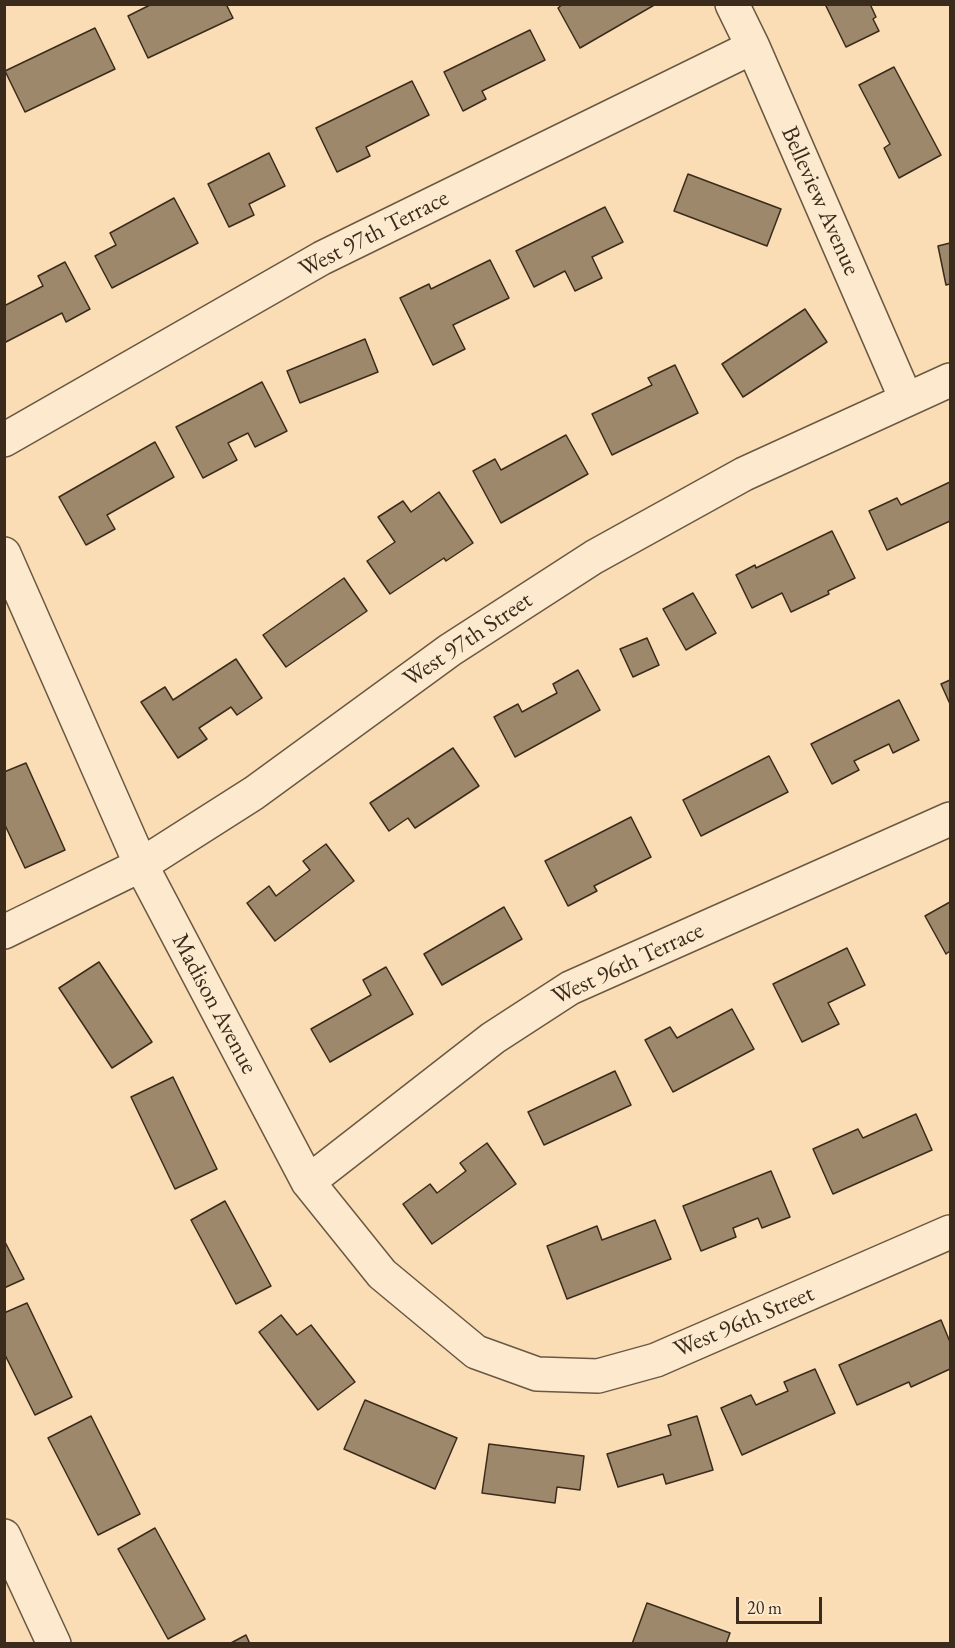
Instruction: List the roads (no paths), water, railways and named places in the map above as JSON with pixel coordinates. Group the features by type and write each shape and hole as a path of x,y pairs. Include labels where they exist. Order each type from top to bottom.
{"street":[{"name":"Belleview Avenue","path":"732,4 753,47 906,399"},
{"name":"West 97th Terrace","path":"4,440 322,258 753,47"},
{"name":"West 97th Street","path":"4,932 141,865 254,794 450,650 594,556 744,474 951,380"},
{"name":"Madison Avenue","path":"4,554 141,865 308,1182 382,1274 476,1352 529,1371"},
{"name":"West 96th Terrace","path":"308,1182 493,1038 570,987 951,819"},
{"name":"West 96th Street","path":"529,1371 537,1374 598,1376 656,1360 951,1232"},
{"path":"4,1536 54,1644"}]}
